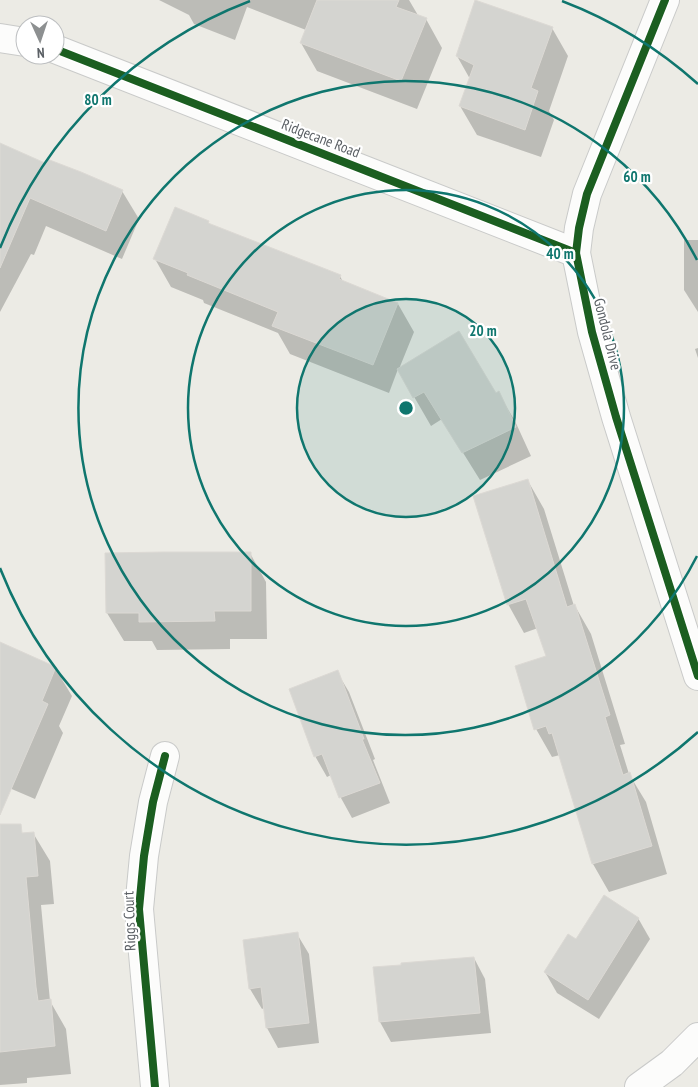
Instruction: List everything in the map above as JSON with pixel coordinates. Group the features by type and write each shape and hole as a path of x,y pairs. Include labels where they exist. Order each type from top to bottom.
{"street":[{"name":"Gondola Drive","path":"665,0 587,194 579,228 576,253 592,332 616,417 698,676"},
{"path":"0,38 15,40"},
{"name":"Ridgecane Road","path":"65,54 576,253"},
{"name":"Riggs Court","path":"155,1087 139,909 152,802 166,756"},
{"path":"639,1087 672,1063 698,1036"}],"building":[{"path":"317,0 399,0 396,7 427,18 401,81 300,43"},
{"path":"475,0 553,27 531,88 538,91 525,130 459,106 474,65 456,56"},
{"path":"0,143 45,163 47,159 123,190 106,231 30,198 0,268"},
{"path":"175,207 209,221 208,223 341,275 339,279 398,303 373,365 272,326 278,312 153,259"},
{"path":"459,331 496,393 499,391 516,427 462,453 424,392 413,398 397,369"},
{"path":"528,479 567,607 575,604 610,715 605,717 623,775 630,772 652,846 592,864 552,733 549,734 546,726 534,730 515,666 546,656 526,599 507,605 473,496"},
{"path":"251,552 251,611 214,611 215,621 139,622 139,613 106,613 105,553"},
{"path":"0,642 56,667 42,701 48,704 0,815"},
{"path":"338,670 364,739 362,739 380,783 339,798 322,754 314,757 289,689"},
{"path":"0,824 21,824 22,833 34,832 38,876 26,877 36,987 38,1001 51,999 55,1046 0,1052"},
{"path":"604,895 639,918 588,1000 544,972 568,934 576,939"},
{"path":"298,932 309,1023 266,1028 261,987 249,989 243,940"},
{"path":"474,957 480,1013 379,1022 373,967"}],"cycle path":[{"path":"665,0 587,194 579,228 576,253 592,332 616,417 698,676"},
{"path":"65,53 576,253"},
{"path":"155,1087 139,909 144,856 153,802 165,756"}]}
